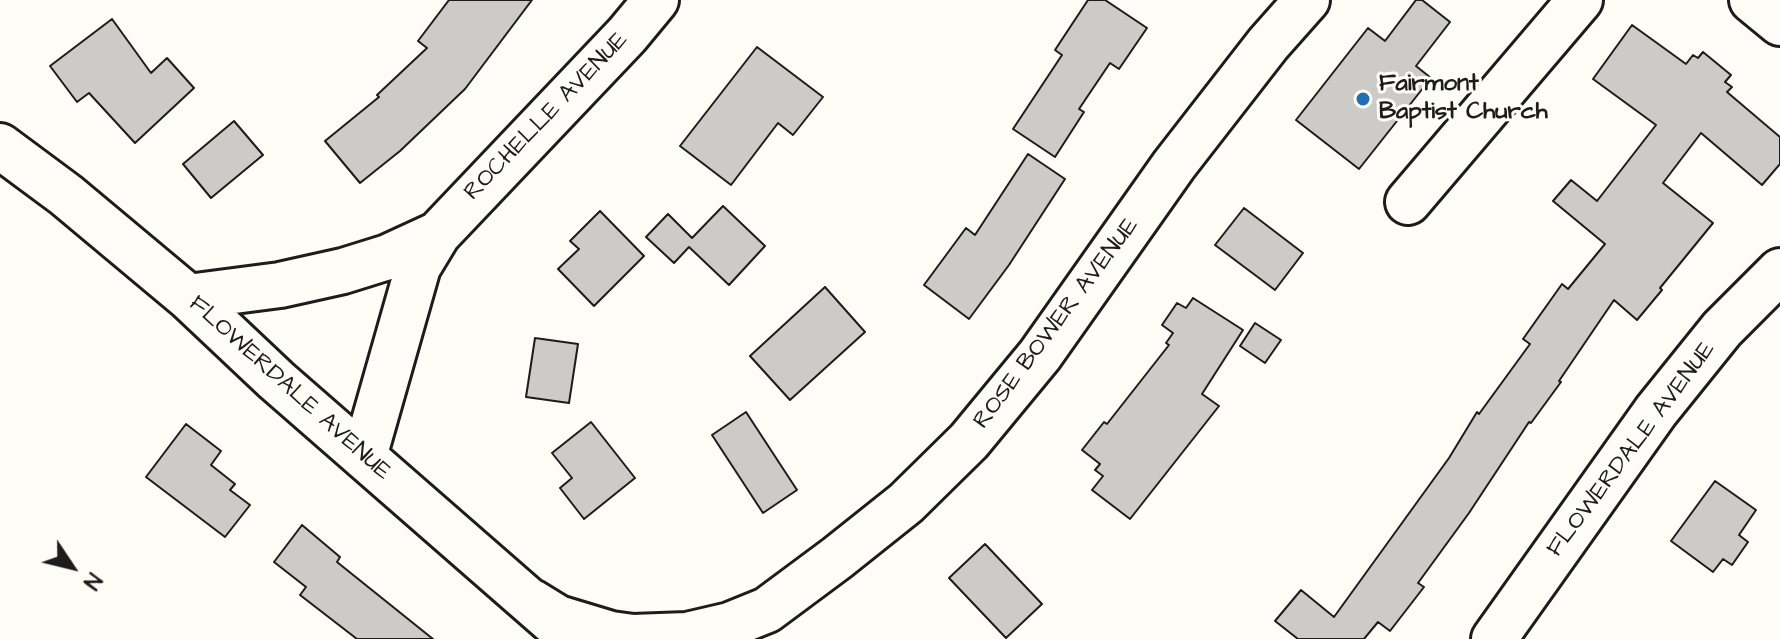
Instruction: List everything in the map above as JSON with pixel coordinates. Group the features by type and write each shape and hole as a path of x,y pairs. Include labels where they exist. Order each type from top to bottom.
{"street":[{"name":"ROCHELLE AVENUE","path":"364,457 418,267 438,234 627,35 656,0"},
{"name":"ROSE BOWER AVENUE","path":"532,602 578,626 633,637 703,632 739,623 757,624 906,503 969,441 1040,355 1174,165 1268,44 1307,0"},
{"path":"1408,202 1580,0"},
{"path":"1752,0 1780,23"},
{"name":"FLOWERDALE AVENUE","path":"0,146 66,195 188,297 276,380 571,639"},
{"name":"ROCHELLE AVENUE","path":"188,297 280,285 343,271 388,257 438,234"},
{"name":"FLOWERDALE AVENUE","path":"1494,639 1656,411 1722,329 1780,271"}],"building":[{"path":"449,0 532,0 465,89 400,151 360,183 325,141 379,97 377,95 427,48 418,41"},
{"path":"1088,0 1105,0 1147,28 1119,69 1110,63 1079,109 1084,112 1055,157 1013,129 1062,55 1055,50"},
{"name":"Fairmont Baptist Church","path":"1416,0 1422,0 1450,22 1416,66 1431,78 1359,169 1296,120 1368,28 1385,41"},
{"path":"112,19 151,73 167,58 194,88 135,143 89,93 77,102 50,66"},
{"path":"1632,25 1686,64 1693,55 1698,58 1703,52 1731,75 1725,82 1732,87 1727,92 1780,137 1780,164 1762,185 1701,133 1663,183 1713,223 1660,288 1662,290 1637,320 1614,300 1561,382 1529,422 1418,583 1424,587 1390,631 1378,622 1364,639 1298,639 1275,621 1301,590 1334,617 1449,458 1477,412 1479,414 1530,344 1523,339 1562,284 1568,289 1605,244 1553,201 1571,180 1597,201 1656,125 1593,79"},
{"path":"757,47 823,97 793,135 778,123 731,185 680,146"},
{"path":"234,121 263,155 211,198 183,164"},
{"path":"1028,154 1065,179 1009,265 969,319 924,285 966,228 975,235"},
{"path":"723,206 765,246 729,285 689,247 674,263 646,237 668,214 692,238"},
{"path":"1244,208 1303,253 1275,290 1215,245"},
{"path":"600,211 644,256 594,306 558,269 579,249 570,241"},
{"path":"825,287 865,332 790,400 750,356"},
{"path":"1193,298 1243,330 1202,394 1219,406 1130,519 1092,490 1103,476 1095,470 1100,464 1082,450 1104,422 1107,424 1169,345 1166,343 1173,333 1162,325 1177,303 1186,308"},
{"path":"1255,323 1281,340 1265,363 1240,346"},
{"path":"535,338 578,344 569,403 526,397"},
{"path":"746,412 797,490 763,513 712,435"},
{"path":"591,422 635,478 584,519 560,488 572,478 552,453"},
{"path":"186,424 221,451 211,465 235,484 230,490 250,505 225,537 146,477"},
{"path":"1715,481 1756,510 1739,535 1748,542 1732,565 1723,559 1713,572 1671,541"},
{"path":"302,525 340,557 337,562 433,639 357,639 300,595 306,587 274,562"},
{"path":"985,544 1042,604 1006,638 949,578"}],"place":[{"name":"Fairmont Baptist Church","path":"1363,99"}]}
